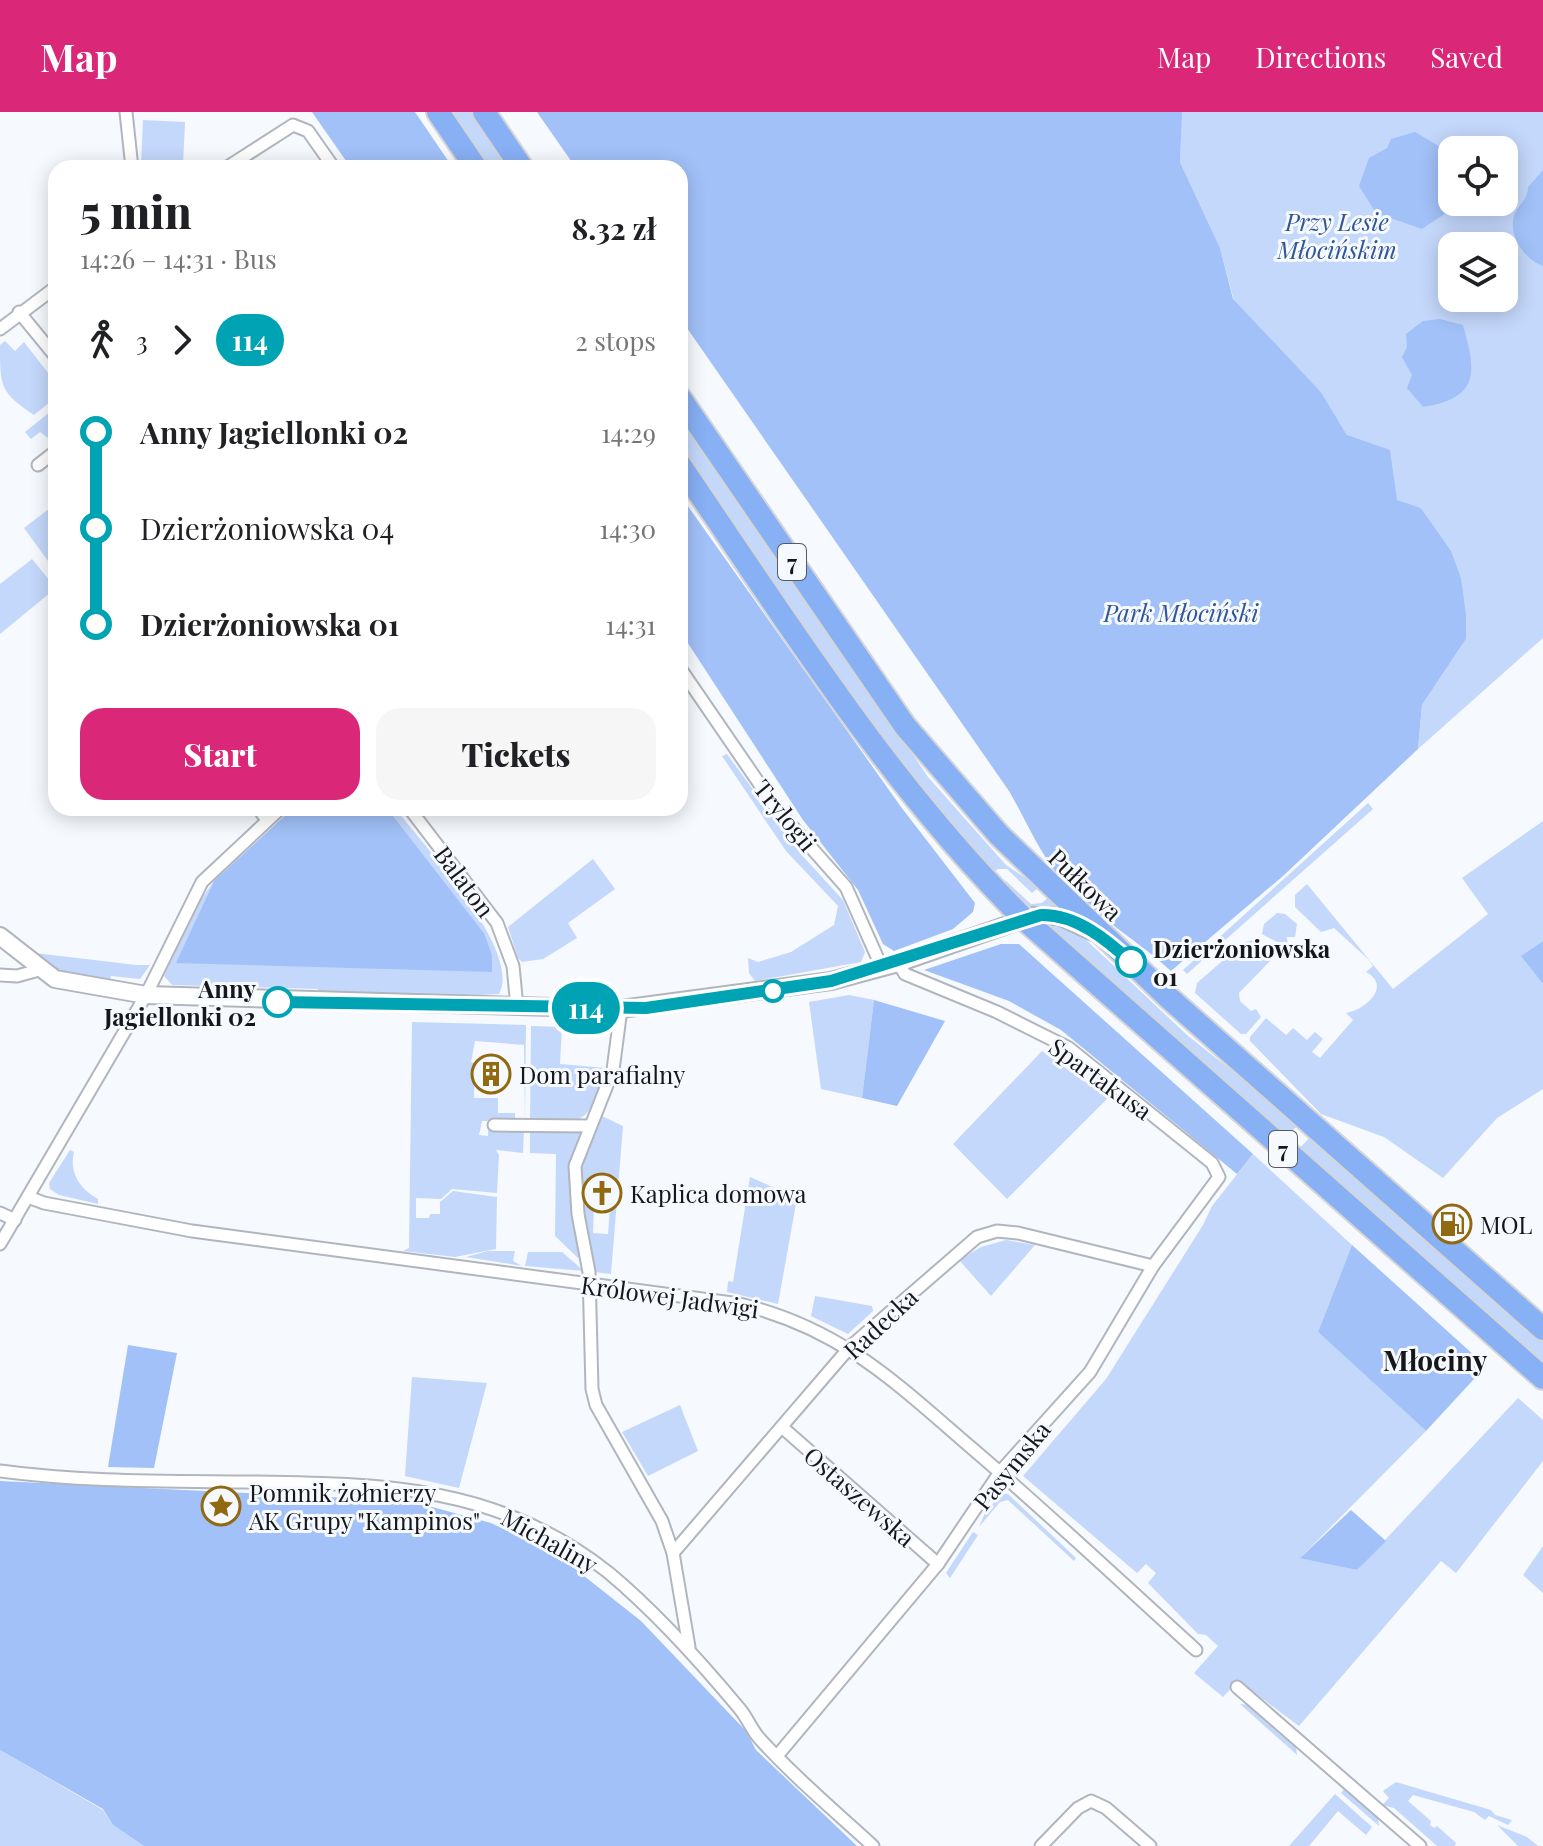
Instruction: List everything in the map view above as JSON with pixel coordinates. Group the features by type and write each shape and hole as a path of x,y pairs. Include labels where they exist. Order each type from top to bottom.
{"highway":[{"path":"438,112 471,160"},
{"path":"484,112 517,160"},
{"name":"Pułkowa","path":"688,410 928,755 999,835 1108,941 1543,1329"},
{"name":"7","path":"688,477 883,759 952,845 1024,919 1543,1378"}],"street":[{"path":"126,112 131,160"},
{"path":"238,160 287,127 299,125 308,131 328,160"},
{"path":"0,329 48,292"},
{"path":"19,312 48,347"},
{"path":"38,465 48,457"},
{"name":"Trylogii","path":"688,680 776,808 846,887 882,968"},
{"path":"264,816 267,820"},
{"path":"0,1244 146,995 202,882 272,816"},
{"name":"Balaton","path":"415,816 497,923 513,966 517,1007"},
{"path":"0,936 39,970 55,979 146,995 621,1009 772,991 882,968 1024,919 1059,916 1108,941"},
{"name":"Spartakusa","path":"898,963 905,974 997,1012 1069,1048 1212,1163"},
{"path":"0,975 17,976 39,970"},
{"path":"621,1009 613,1070 578,1152 575,1173 578,1214 589,1278 596,1405 647,1491 673,1553 689,1648"},
{"path":"494,1125 590,1126"},
{"name":"Pasymska","path":"777,1756 938,1564 1000,1472 1090,1372 1153,1266 1216,1184 1219,1173 1212,1163"},
{"name":"Królowej Jadwigi","path":"28,1197 44,1203 192,1231 589,1278 740,1304 803,1323 850,1347 1000,1472 1196,1650"},
{"path":"0,1213 15,1220"},
{"name":"Radecka","path":"673,1553 850,1347 966,1246 985,1234 1018,1233 1153,1266"},
{"name":"Ostaszewska","path":"783,1428 938,1564"},
{"name":"Michaliny","path":"0,1471 201,1481 355,1483 407,1487 488,1506 564,1543 609,1574 689,1648 744,1713 757,1737 873,1846"},
{"path":"1237,1687 1420,1846"},
{"path":"1041,1846 1079,1807 1093,1801 1150,1846"}],"green space":[{"path":"312,112 415,112 448,160 345,160"},
{"path":"448,112 474,112 507,160 481,160"},
{"name":"Park Młociński","path":"537,112 1182,112 1180,162 1220,248 1233,299 1321,392 1347,435 1390,450 1397,500 1421,508 1451,551 1461,578 1466,639 1422,705 1418,749 1283,876 1171,971 1081,899 1055,871 1009,791 688,330 688,160 570,160"},
{"name":"Przy Lesie Młocińskim","path":"1181,112 1543,112 1543,638 1418,749 1422,705 1466,639 1461,578 1451,552 1421,508 1397,501 1347,435 1321,392 1234,301 1220,248 1180,162"},
{"path":"143,120 185,122 183,160 141,160"},
{"path":"1415,132 1438,146 1438,216 1442,216 1422,229 1376,213 1359,186 1369,158 1387,148 1391,139"},
{"path":"1543,170 1543,266 1524,253 1518,242 1518,232 1513,231 1514,216 1518,216 1518,208 1528,187"},
{"path":"1440,319 1463,325 1471,357 1469,381 1455,397 1423,407 1407,388 1412,375 1402,357 1407,347 1406,334 1423,321"},
{"path":"5,341 15,351 24,342 48,373 48,404 34,415 14,400 4,387 0,345"},
{"path":"48,414 48,438 40,432 31,439 25,432"},
{"path":"688,425 928,777 1006,865 1039,887 1032,893 1007,869 998,869 991,874 850,700 688,462"},
{"path":"688,506 901,807 975,903 973,912 953,929 894,951 883,944 858,890 803,820 688,643"},
{"path":"48,510 48,561 24,528"},
{"path":"32,559 48,578 48,595 0,634 0,584"},
{"path":"727,754 799,852 843,900 865,952 861,962 755,981 749,973 748,958 758,962 791,952 834,925 838,906 786,851 722,756"},
{"path":"1368,803 1373,809 1187,974 1183,970"},
{"path":"284,816 393,816 484,933 492,955 492,972 176,963 214,881"},
{"path":"393,816 401,816 446,871 483,925 497,951 502,975 499,994 479,995 479,999 318,994 318,989 172,985 164,976 192,912 214,881 177,963 484,933"},
{"path":"1543,821 1543,941 1522,956 1543,984 1543,1089 1497,1118 1443,1178 1384,1137 1321,1114 1250,1041 1250,1037 1266,1018 1286,1035 1293,1028 1307,1040 1315,1032 1323,1039 1312,1052 1320,1058 1353,1020 1346,1013 1362,1007 1374,996 1377,983 1366,972 1373,966 1369,960 1334,928 1321,932 1295,907 1295,895 1307,884 1393,989 1488,914 1462,878"},
{"path":"593,859 615,889 568,923 577,938 543,959 522,962 508,927"},
{"path":"1006,881 1031,904 1042,903 1049,897 1060,908 1029,910 1001,885"},
{"path":"1277,913 1285,914 1297,924 1295,937 1287,937 1288,948 1262,934 1264,924"},
{"path":"1054,920 1082,936 1187,1035 1299,1124 1284,1139 1048,928 1048,923"},
{"path":"1252,940 1276,955 1239,993 1240,1001 1251,1011 1256,1009 1261,1017 1246,1034 1241,1034 1195,993 1197,983 1243,943"},
{"path":"1543,941 1543,984 1521,956"},
{"path":"1001,944 1019,944 1253,1154 1237,1174 1061,1030 1009,1001 924,970"},
{"path":"35,953 150,965 140,979 111,976 110,980 57,970"},
{"path":"849,995 874,1000 862,1098 821,1089 809,1002"},
{"path":"874,1000 945,1021 897,1106 862,1098"},
{"path":"412,1022 526,1025 525,1121 524,1045 475,1041 471,1062 475,1063 474,1098 498,1098 498,1113 515,1113 515,1121 482,1121 479,1135 488,1136 488,1130 524,1130 523,1153 496,1150 499,1155 497,1193 452,1189 441,1199 416,1198 416,1218 429,1218 430,1214 440,1214 440,1202 453,1191 497,1197 496,1249 455,1257 403,1251 409,1248"},
{"path":"531,1026 562,1027 560,1064 606,1068 589,1110 576,1120 530,1121"},
{"path":"1042,1051 1108,1098 1007,1199 953,1144"},
{"path":"602,1116 623,1126 611,1274 594,1272 579,1202 594,1203 593,1233 608,1234 612,1181 593,1180 592,1195 579,1194 579,1166"},
{"path":"530,1130 581,1133 572,1165 583,1257 578,1258 555,1236 556,1154 530,1153"},
{"path":"1312,1135 1543,1339 1543,1368 1297,1151"},
{"path":"70,1150 74,1152 73,1167 77,1180 98,1199 98,1204 59,1195 50,1189 49,1183"},
{"path":"1253,1154 1352,1245 1318,1332 1426,1431 1301,1557 1357,1570 1518,1398 1543,1420 1543,1461 1456,1573 1441,1561 1299,1726 1238,1681 1223,1697 1194,1673 1218,1646 1206,1635 1198,1634 1148,1583 1156,1573 1146,1564 1137,1573 1023,1476 1106,1379 1212,1206"},
{"path":"750,1177 797,1198 778,1304 727,1292 728,1281 733,1282"},
{"path":"1006,1240 1035,1245 991,1296 959,1260 981,1247"},
{"path":"1352,1245 1486,1366 1426,1431 1318,1332"},
{"path":"488,1251 515,1251 513,1261 522,1266 466,1257"},
{"path":"528,1252 562,1252 584,1271 525,1266"},
{"path":"815,1296 872,1306 873,1311 848,1334 811,1316"},
{"path":"128,1345 177,1353 154,1468 108,1467"},
{"path":"412,1377 487,1383 459,1488 405,1476"},
{"path":"680,1405 698,1451 648,1476 622,1432"},
{"path":"0,1481 410,1501 491,1523 560,1557 641,1621 746,1731 756,1750 857,1846 144,1846 113,1825 103,1809 0,1750"},
{"path":"1002,1493 1008,1494 1076,1558 1074,1561 1008,1500 1000,1502 979,1527 985,1513"},
{"path":"1351,1510 1386,1541 1357,1570 1300,1558"},
{"path":"973,1532 978,1535 950,1578 946,1573"},
{"path":"1543,1546 1543,1593 1523,1575"},
{"path":"1240,1704 1248,1705 1296,1747 1297,1755"},
{"path":"0,1750 103,1810 113,1825 144,1846 0,1846"},
{"path":"1396,1782 1491,1810 1495,1815 1512,1820 1508,1825 1489,1816 1485,1820 1474,1812 1413,1795 1408,1801 1431,1821 1430,1825 1434,1828 1437,1826 1456,1843 1455,1846 1437,1846 1394,1808 1382,1805 1389,1798 1383,1791"},
{"path":"1344,1789 1378,1818 1379,1826 1341,1793"},
{"path":"1335,1794 1372,1827 1366,1835 1338,1811 1309,1846 1289,1846"},
{"path":"1497,1825 1527,1837 1538,1846 1518,1846"}],"bus line":[{"name":"114","path":"278,1002 646,1008 831,981 898,963 1041,915 1067,919 1108,941 1131,962"}],"place":[{"name":"Dzierżoniowska 01","path":"1131,962"},
{"name":"Anny Jagiellonki 02","path":"278,1002"},
{"name":"Dom parafialny","path":"491,1074"},
{"name":"Kaplica domowa","path":"602,1193"},
{"name":"MOL","path":"1452,1224"},
{"name":"Pomnik żołnierzy AK Grupy \"Kampinos\"","path":"221,1506"}],"district":[{"name":"Młociny","path":"1435,1359"}]}
